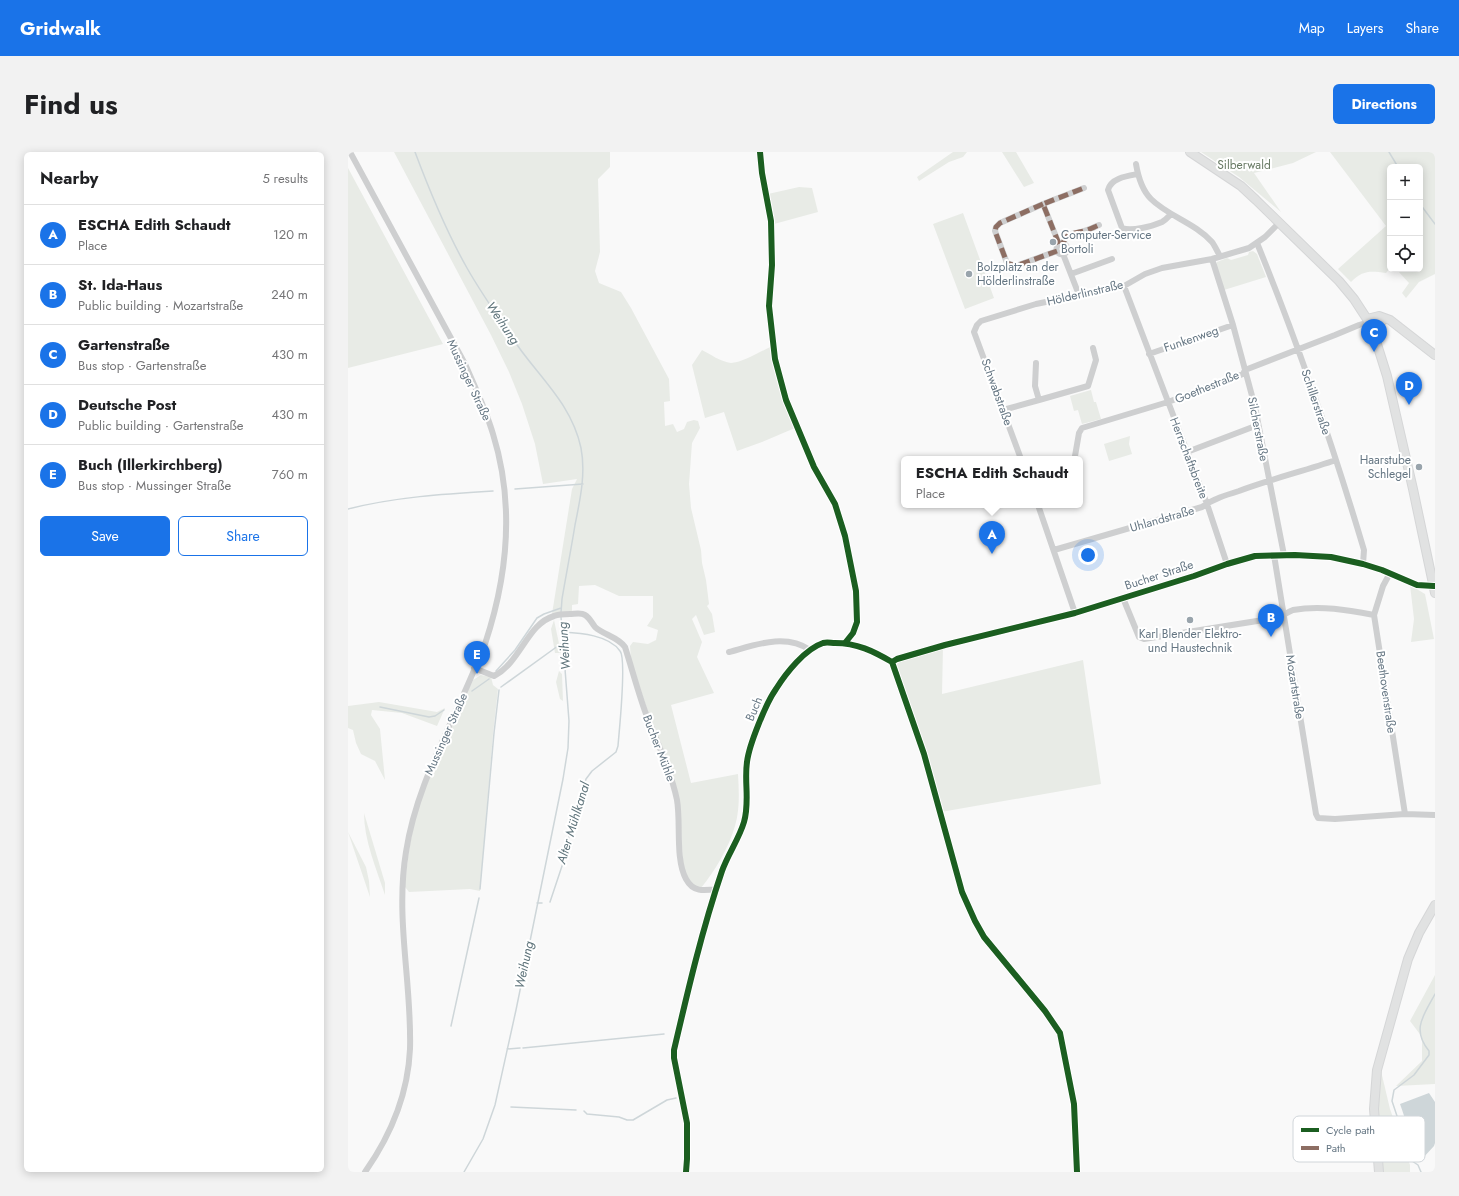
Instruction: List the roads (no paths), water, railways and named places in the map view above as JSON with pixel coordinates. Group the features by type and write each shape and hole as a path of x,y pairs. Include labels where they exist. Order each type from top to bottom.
{"main road":[{"path":"1190,152 1241,186 1339,281 1354,299 1368,320 1375,336 1387,376 1434,589"},
{"path":"1368,320 1379,316 1387,320 1435,355"},
{"path":"1375,336 1378,325 1387,320"},
{"path":"1375,1116 1377,1070 1408,959 1419,933 1435,905"},
{"path":"1378,1162 1379,1172"}],"street":[{"name":"Mussinger Straße","path":"350,156 464,364 488,420 497,450 503,479 506,511 505,557 496,611 485,644 429,771 418,800 412,823 403,872 402,907 410,1028 408,1068 404,1091 397,1113 388,1135 366,1172"},
{"path":"1136,164 1144,190 1150,198 1172,214 1192,225 1212,242 1220,256"},
{"path":"1138,174 1115,181 1109,186 1108,190 1122,228 1131,230 1153,225 1162,222 1172,214"},
{"path":"1057,251 1016,266 1012,266 1007,263 995,231 996,227 1000,223 1084,188"},
{"path":"1044,204 1061,244 1066,245 1067,249 1064,254"},
{"name":"Hölderlinstraße","path":"977,325 987,318 1036,304 1124,286 1145,274 1162,268 1212,259 1249,248 1257,243 1279,223"},
{"path":"1057,251 1056,248 1065,238 1075,232 1082,232 1099,226"},
{"name":"Schillerstraße","path":"1257,243 1298,349 1336,460 1364,550 1363,564"},
{"path":"1057,251 1060,254 1064,254"},
{"path":"1064,254 1079,295"},
{"path":"1071,274 1112,259"},
{"name":"Silcherstraße","path":"1212,259 1233,325 1255,408 1284,555"},
{"name":"Herrschaftsbreite","path":"1124,286 1207,504 1227,564"},
{"name":"Goethestraße","path":"1075,456 1079,433 1082,428 1168,402 1242,374 1245,370 1368,320"},
{"name":"Schwabstraße","path":"977,325 974,332 1020,456"},
{"name":"Funkenweg","path":"1150,354 1233,325"},
{"path":"1003,410 1088,386 1096,360 1093,348"},
{"path":"1036,363 1035,386 1039,400"},
{"path":"1187,452 1258,425"},
{"name":"Uhlandstraße","path":"1054,550 1202,507 1268,480 1336,460"},
{"path":"1039,508 1075,613"},
{"name":"Mozartstraße","path":"1274,555 1315,808 1318,818 1336,819 1405,814"},
{"name":"Bucher Straße","path":"892,662 897,659 945,645 1075,613 1248,558 1284,555 1331,558 1363,564 1390,573 1417,585 1434,589"},
{"name":"Beethovenstraße","path":"1390,573 1383,586 1374,615 1405,814"},
{"path":"1123,598 1139,637 1144,639 1276,618 1292,610 1325,608 1374,615"},
{"name":"Bucher Mühle","path":"474,668 494,676 504,671 538,625 555,616 578,613 585,615 596,627 608,635 622,641 626,647 640,697 672,782 677,802 682,871 690,886 694,890 701,891 717,889"},
{"path":"729,652 774,641 789,642 810,650"},
{"name":"Buch","path":"717,889 722,871 740,833 747,812 746,774 747,761 752,743 776,688 810,650 823,644 846,643 868,649 892,662"},
{"path":"892,662 924,754 962,892 969,910 984,937 1045,1011 1060,1033 1074,1104 1077,1172"},
{"path":"1405,814 1435,815"},
{"path":"686,1172 687,1123 674,1058 674,1050 685,1002 717,889"}],"waterway":[{"name":"Weihung","path":"415,152 426,182 452,240 467,268 520,350 561,402 576,431 581,448 583,477 562,599 561,613"},
{"path":"1389,152 1396,164"},
{"path":"1423,208 1435,224"},
{"path":"515,489 583,484"},
{"path":"348,509 402,499 493,491"},
{"path":"496,671 515,650 537,618 561,608"},
{"name":"Weihung","path":"464,1172 483,1139 495,1105 563,779 568,748 569,721 561,617"},
{"name":"Alter Mühlkanal","path":"550,902 562,866 570,832 586,779 592,771 616,752 618,746 622,696 623,667 620,651 609,641 602,638 578,633 563,632"},
{"path":"501,687 562,643"},
{"path":"472,691 489,679"},
{"path":"480,889 499,690"},
{"path":"380,707 429,717 435,716 444,710"},
{"path":"451,1026 479,898"},
{"name":"Weihung","path":"537,903 542,903"},
{"path":"1397,1116 1392,1101 1394,1090 1414,1075 1429,1055 1429,1051 1421,1036 1420,1029 1421,1022 1435,994"},
{"path":"523,1048 664,1034"},
{"path":"507,1049 520,1048"},
{"path":"584,1111 587,1114 633,1120 667,1100 676,1098"},
{"path":"511,1107 576,1110"},
{"path":"1414,1162 1418,1165 1421,1172"}],"place":[{"name":"Computer-Service Bortoli","path":"1053,242"},
{"name":"Bolzplatz an der Hölderlinstraße","path":"969,274"},
{"name":"Gartenstraße","path":"1374,352"},
{"name":"Deutsche Post","path":"1409,405"},
{"name":"Haarstube Schlegel","path":"1419,467"},
{"name":"ESCHA Edith Schaudt","path":"992,554"},
{"name":"Karl Blender Elektro- und Haustechnik","path":"1190,620"},
{"name":"St. Ida-Haus","path":"1271,637"},
{"name":"Buch (Illerkirchberg)","path":"477,674"}],"park label":[{"name":"Silberwald","path":"1244,165"}]}
